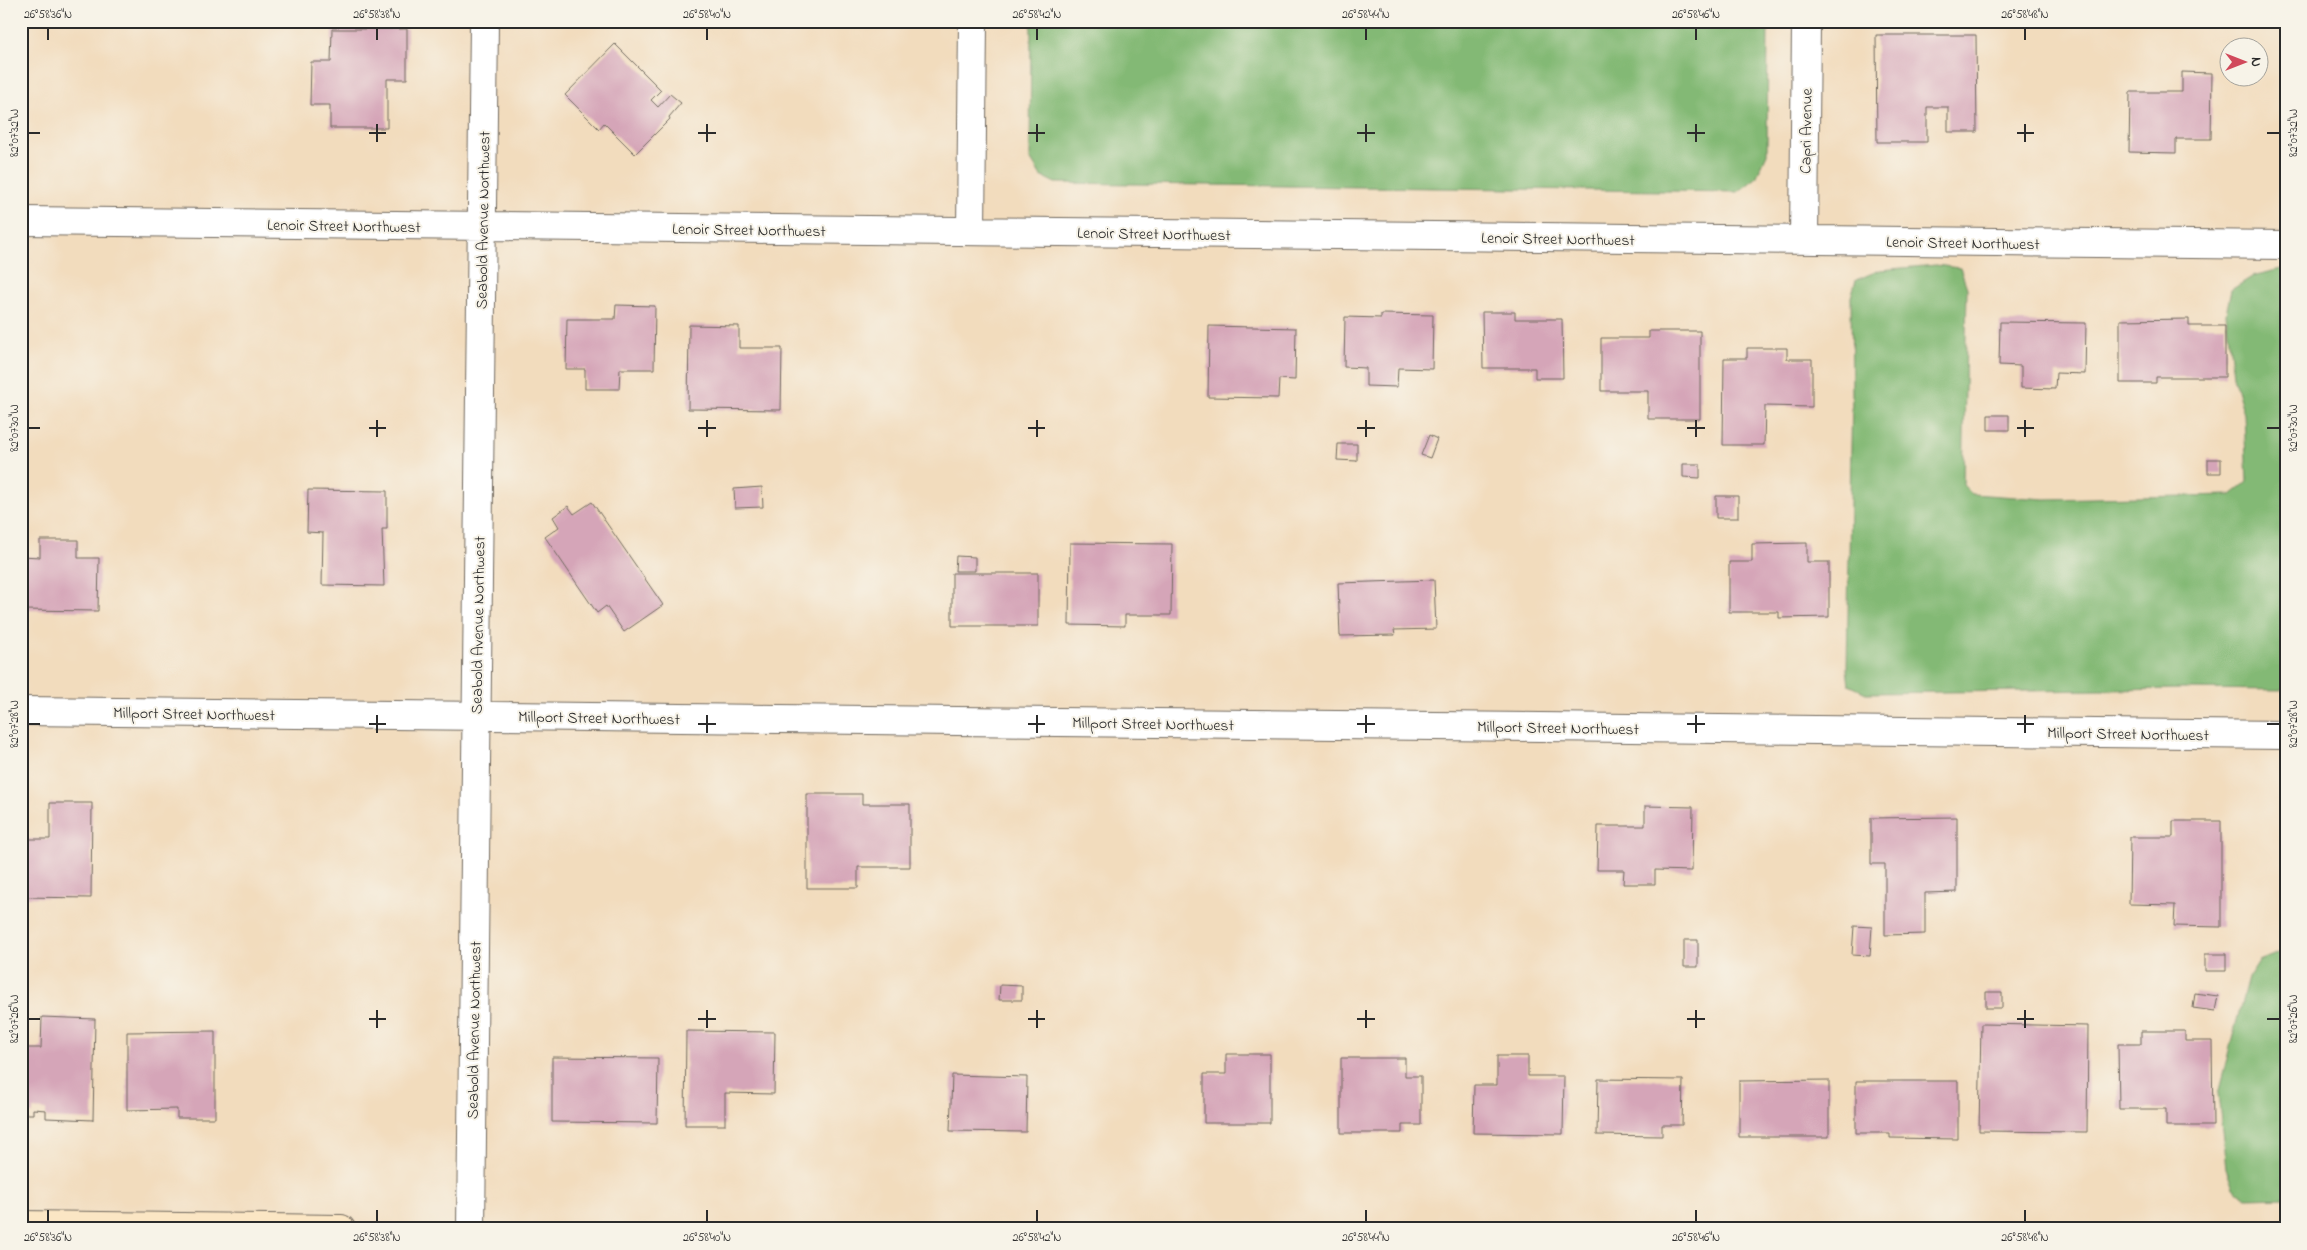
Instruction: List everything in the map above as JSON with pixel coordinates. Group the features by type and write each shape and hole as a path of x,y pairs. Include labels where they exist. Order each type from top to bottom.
{"street":[{"name":"Seabold Avenue Northwest","path":"471,1229 484,21"},
{"path":"971,231 973,21"},
{"name":"Capri Avenue","path":"1804,240 1806,21"},
{"name":"Lenoir Street Northwest","path":"21,221 2286,245"},
{"name":"Millport Street Northwest","path":"21,711 2286,735"},
{"path":"21,1225 341,1229"}],"green space":[{"path":"1031,21 1768,21 1767,154 1756,178 1738,192 1055,183 1041,176 1030,158"},
{"path":"1936,265 1960,268 1967,288 1963,485 1972,494 2045,499 2231,495 2247,482 2244,414 2233,376 2226,314 2231,290 2255,275 2286,268 2286,690 2184,689 1866,693 1849,685 1847,669 1852,393 1851,297 1856,280 1880,270"},
{"path":"2281,952 2286,952 2286,1197 2246,1198 2233,1187 2226,1168 2218,1093 2248,978 2259,961"}],"building":[{"path":"332,29 407,29 407,79 387,79 387,128 330,128 330,105 310,105 311,62 331,62"},
{"path":"1876,35 1976,35 1977,132 1948,132 1948,107 1927,107 1927,142 1877,142"},
{"path":"615,44 661,90 651,100 658,107 670,94 681,103 669,117 670,119 635,154 604,123 599,129 565,95"},
{"path":"2182,72 2212,73 2211,139 2176,139 2176,153 2129,152 2130,92 2182,92"},
{"path":"616,305 655,306 654,369 620,369 619,389 585,389 585,369 566,369 567,319 615,319"},
{"path":"1482,312 1515,312 1515,319 1562,319 1563,378 1535,378 1535,368 1483,368"},
{"path":"1381,314 1433,315 1432,369 1398,368 1397,387 1366,386 1366,368 1344,367 1345,317 1381,318"},
{"path":"2189,319 2189,326 2225,326 2225,377 2156,377 2156,383 2120,383 2120,320"},
{"path":"2000,322 2086,323 2085,374 2056,373 2055,389 2021,388 2021,366 1999,365"},
{"path":"689,325 739,326 739,348 782,348 781,410 688,409"},
{"path":"1209,326 1296,328 1295,380 1279,379 1278,398 1208,397"},
{"path":"1649,331 1700,331 1700,419 1648,419 1648,391 1601,391 1601,338 1649,338"},
{"path":"1747,348 1787,348 1787,359 1812,359 1812,407 1765,406 1764,445 1723,445 1724,358 1747,358"},
{"path":"1988,415 2009,415 2009,430 1988,430"},
{"path":"1429,435 1437,439 1430,458 1421,455"},
{"path":"1338,444 1357,444 1357,461 1337,460"},
{"path":"2208,459 2221,459 2221,473 2208,473"},
{"path":"1683,464 1700,464 1700,478 1683,477"},
{"path":"762,487 763,507 735,508 734,489"},
{"path":"308,490 387,491 387,529 382,529 384,586 322,585 323,533 307,532"},
{"path":"1716,496 1738,496 1738,518 1716,518"},
{"path":"592,502 663,605 624,632 606,606 597,613 545,537 559,527 553,517 568,506 574,514"},
{"path":"40,540 78,540 78,558 99,558 98,611 21,610 21,556 40,557"},
{"path":"1070,543 1172,544 1171,615 1125,615 1125,626 1069,625"},
{"path":"1807,543 1807,562 1829,562 1829,617 1779,618 1779,612 1729,612 1729,562 1752,562 1752,544"},
{"path":"956,556 975,557 975,571 955,571"},
{"path":"952,573 1038,573 1038,626 952,626"},
{"path":"1434,580 1436,629 1394,630 1395,635 1340,636 1338,583"},
{"path":"807,794 862,794 862,804 910,804 910,867 858,867 858,888 807,888"},
{"path":"50,803 92,803 91,898 21,897 21,839 50,839"},
{"path":"1645,806 1693,807 1692,871 1655,870 1655,884 1623,884 1624,870 1597,870 1598,826 1645,826"},
{"path":"1957,817 1957,892 1925,893 1925,934 1885,935 1885,864 1871,864 1871,818"},
{"path":"2173,821 2221,821 2221,927 2174,926 2175,905 2129,904 2130,837 2173,837"},
{"path":"1854,926 1872,927 1870,956 1852,955"},
{"path":"1684,940 1698,940 1698,967 1684,967"},
{"path":"2205,954 2226,954 2226,971 2205,971"},
{"path":"1000,985 1022,986 1022,1000 999,1000"},
{"path":"1986,992 2002,992 2002,1008 1986,1008"},
{"path":"2195,993 2218,996 2215,1011 2193,1008"},
{"path":"42,1017 95,1019 93,1120 46,1118 46,1110 33,1109 33,1114 21,1114 21,1048 41,1048"},
{"path":"1981,1024 2088,1026 2087,1132 1979,1131"},
{"path":"215,1031 215,1118 177,1118 177,1109 127,1110 127,1032"},
{"path":"686,1031 775,1032 774,1094 725,1093 725,1125 685,1125"},
{"path":"2141,1031 2185,1031 2185,1041 2212,1041 2213,1126 2166,1126 2166,1109 2119,1109 2118,1044 2141,1044"},
{"path":"1226,1054 1270,1054 1270,1123 1204,1123 1204,1074 1226,1074"},
{"path":"1497,1056 1528,1056 1528,1076 1564,1076 1563,1134 1473,1133 1474,1085 1497,1085"},
{"path":"552,1057 658,1058 657,1123 552,1122"},
{"path":"1341,1058 1405,1058 1405,1076 1421,1076 1421,1125 1402,1125 1402,1133 1341,1133"},
{"path":"952,1075 1027,1077 1026,1132 950,1131"},
{"path":"1598,1079 1683,1080 1682,1125 1662,1125 1662,1136 1597,1135"},
{"path":"1829,1080 1829,1137 1739,1137 1739,1081"},
{"path":"1856,1081 1958,1081 1958,1139 1890,1138 1890,1133 1856,1133"}]}
